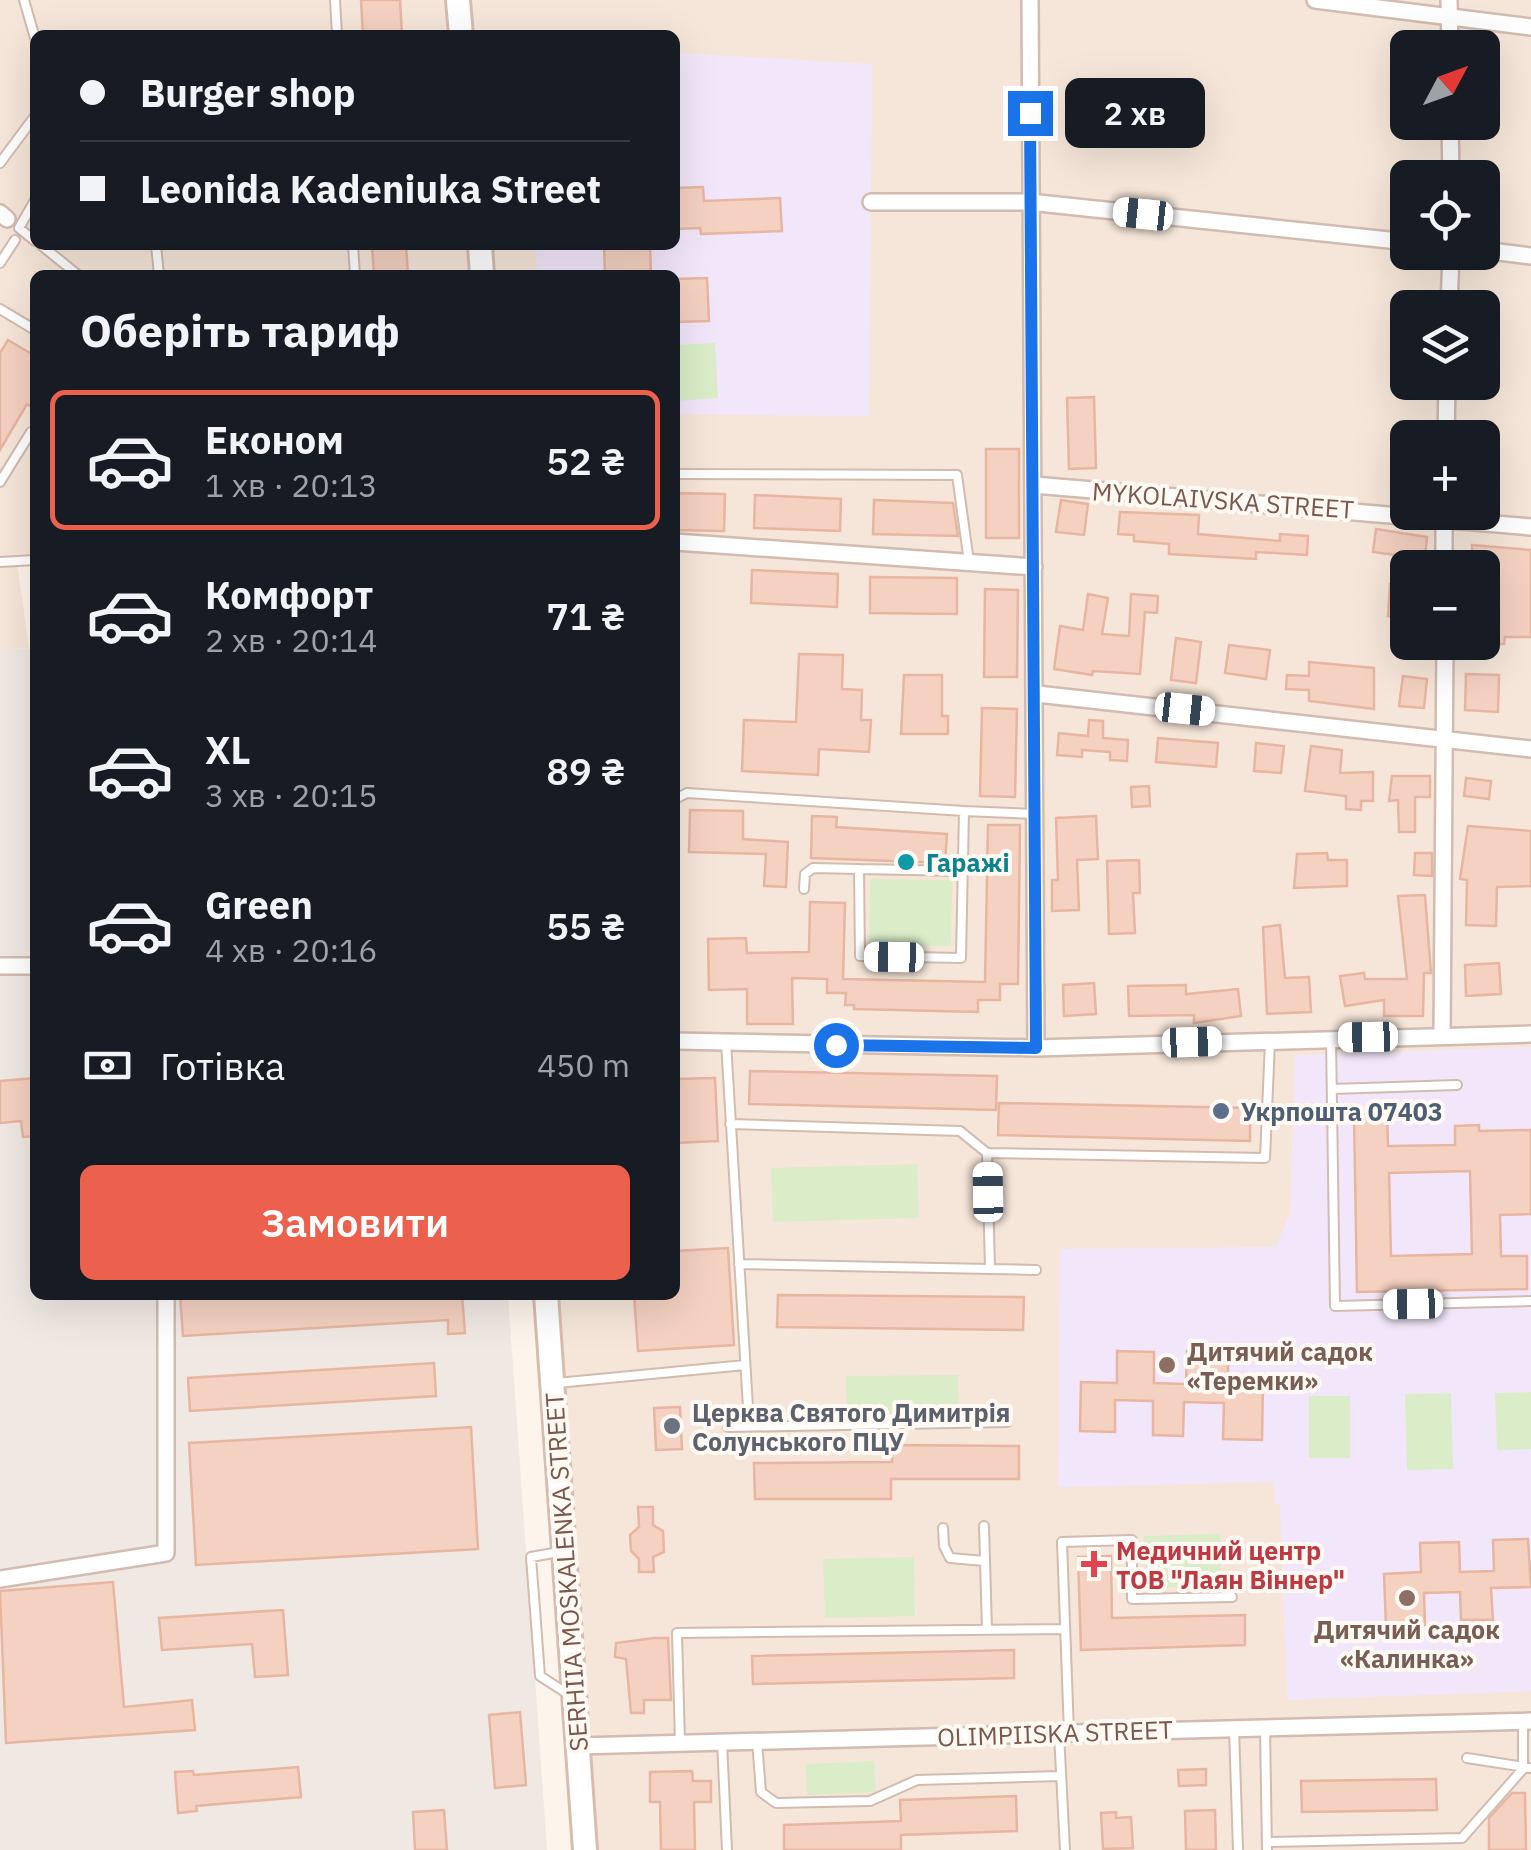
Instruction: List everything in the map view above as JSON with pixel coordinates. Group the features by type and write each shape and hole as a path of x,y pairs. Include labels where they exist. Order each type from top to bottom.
{"main road":[{"path":"458,0 461,30"},
{"name":"SERHIIA MOSKALENKA STREET","path":"546,1300 586,1850"}],"street":[{"path":"1030,0 1036,1048"},
{"path":"1315,0 1531,27"},
{"path":"1449,0 1450,30"},
{"path":"871,202 1029,202 1390,240"},
{"path":"1500,252 1531,256"},
{"name":"MYKOLAIVSKA STREET","path":"1034,486 1390,511"},
{"name":"MYKOLAIVSKA STREET","path":"1500,523 1531,527"},
{"path":"680,542 1034,566"},
{"path":"1442,1036 1444,660"},
{"path":"1036,694 1531,748"},
{"path":"0,966 30,966"},
{"path":"680,1041 1036,1048 1531,1034"},
{"path":"0,1579 166,1554 166,1300"},
{"name":"OLIMPIISKA STREET","path":"578,1746 1527,1721"}],"lane":[{"path":"24,0 33,30"},
{"path":"335,0 338,30"},
{"path":"0,163 30,123"},
{"path":"30,209 19,228 30,237"},
{"path":"0,263 14,240"},
{"path":"47,250 72,270"},
{"path":"0,310 30,327"},
{"path":"0,482 30,434"},
{"path":"680,474 957,474 969,562"},
{"path":"0,562 30,560"},
{"path":"680,796 687,793 1034,814"},
{"path":"859,869 860,956 962,958 964,810"},
{"path":"804,889 805,874 814,868 962,870"},
{"path":"1331,1038 1335,1306 1531,1301"},
{"path":"730,1124 960,1131 988,1153 1266,1158 1270,1039"},
{"path":"726,1042 749,1424"},
{"path":"1332,1089 1457,1086"},
{"path":"988,1153 990,1268"},
{"path":"739,1264 1036,1270"},
{"path":"553,1384 746,1365"},
{"path":"728,1427 1007,1422"},
{"path":"984,1526 987,1630"},
{"path":"943,1528 944,1546 950,1558 985,1561"},
{"path":"1064,1850 1062,1542 1132,1540 1132,1598 1232,1597"},
{"path":"564,1552 531,1557 540,1676 575,1698"},
{"path":"680,1743 678,1633 1062,1629"},
{"path":"1265,1728 1267,1846 1462,1838 1527,1768 1527,1721"},
{"path":"1234,1728 1238,1850"},
{"path":"757,1741 761,1792 776,1803 870,1801 917,1780 1061,1776"},
{"path":"722,1742 727,1850"},
{"path":"1467,1758 1527,1768"}],"shaded area":[{"path":"0,0 1531,0 1531,1850 585,1850 546,1300 680,1300 680,270 30,270 30,561 17,562 29,648 0,650 0,229 6,220 0,213"},
{"path":"680,53 872,64 869,416 680,414 680,270 537,270 536,250 680,250"},
{"path":"30,648 30,1300 508,1300 547,1850 0,1850 0,650"},
{"path":"1531,1047 1531,1691 1287,1700 1280,1505 1274,1504 1274,1482 1058,1487 1060,1249 1276,1247 1290,1212 1295,1055"}],"green space":[{"path":"715,343 718,398 680,401 680,345"},
{"path":"870,879 952,880 951,946 869,945"},
{"path":"917,1164 919,1218 773,1222 771,1168"},
{"path":"958,1375 959,1413 847,1414 846,1376"},
{"path":"1531,1392 1531,1449 1497,1450 1495,1393"},
{"path":"1451,1393 1453,1469 1407,1470 1405,1394"},
{"path":"1309,1396 1350,1396 1350,1458 1309,1458"},
{"path":"1220,1534 1221,1586 1145,1588 1144,1536"},
{"path":"914,1557 915,1616 825,1618 823,1559"},
{"path":"874,1761 876,1792 807,1795 806,1764"}],"building":[{"path":"361,0 400,0 402,30 363,30"},
{"path":"703,187 704,201 780,198 782,231 701,234 700,228 680,229 680,188"},
{"path":"372,250 406,250 408,270 374,270"},
{"path":"604,250 650,250 651,270 605,270"},
{"path":"707,278 709,321 680,322 680,279"},
{"path":"8,340 30,353 30,406 27,404 0,450 0,353"},
{"path":"1094,397 1096,468 1069,469 1067,398"},
{"path":"986,449 1019,449 1019,538 986,538"},
{"path":"680,493 725,494 724,531 680,530"},
{"path":"755,495 841,499 840,531 754,528"},
{"path":"874,500 953,503 958,536 873,534"},
{"path":"1061,500 1088,504 1084,535 1056,532"},
{"path":"1120,512 1199,515 1198,534 1280,541 1280,534 1308,536 1307,555 1256,552 1256,559 1169,554 1169,544 1134,541 1134,535 1118,534"},
{"path":"1376,529 1427,537 1426,550 1373,552"},
{"path":"1472,545 1531,550 1531,637 1505,637 1504,644 1500,644 1500,550 1472,550"},
{"path":"752,570 838,574 837,607 751,603"},
{"path":"870,577 957,578 957,614 870,613"},
{"path":"985,589 1018,590 1017,677 984,677"},
{"path":"1088,594 1108,598 1102,634 1129,636 1131,594 1158,596 1157,613 1145,612 1140,674 1093,671 1092,675 1054,669 1060,626 1083,630"},
{"path":"1176,638 1201,642 1196,683 1171,680"},
{"path":"1229,645 1270,650 1266,679 1225,673"},
{"path":"799,654 843,655 842,689 862,690 861,720 871,720 869,752 819,749 818,775 742,771 744,720 796,722"},
{"path":"1309,662 1374,668 1374,709 1309,701 1309,690 1286,689 1287,675 1309,676"},
{"path":"1466,674 1499,675 1498,712 1465,710"},
{"path":"904,675 942,675 942,716 948,716 948,734 901,734"},
{"path":"1403,676 1427,679 1424,708 1399,706"},
{"path":"982,708 1017,709 1015,797 980,796"},
{"path":"1089,720 1103,721 1103,738 1128,740 1127,761 1110,760 1110,752 1082,750 1082,757 1057,755 1059,733 1088,736"},
{"path":"1158,738 1218,743 1216,767 1156,762"},
{"path":"1256,743 1284,746 1281,773 1254,771"},
{"path":"1311,746 1342,750 1340,773 1373,772 1373,801 1361,801 1361,810 1346,809 1346,796 1305,791"},
{"path":"1392,776 1430,776 1430,797 1415,797 1415,832 1399,832 1398,800 1389,801"},
{"path":"1466,778 1491,781 1489,799 1464,796"},
{"path":"1149,786 1150,806 1132,807 1131,787"},
{"path":"690,810 743,811 743,839 788,842 786,887 764,886 766,854 689,852"},
{"name":"Гаражі","path":"812,816 837,817 836,827 947,834 945,863 811,858"},
{"path":"1096,816 1098,859 1077,860 1079,910 1052,911 1052,880 1058,880 1056,818"},
{"path":"988,825 1020,825 1018,984 1000,984 1000,1000 978,1000 978,1012 854,1009 854,1005 845,1005 846,993 827,993 827,979 792,978 793,1024 747,1024 747,989 709,990 708,939 746,938 747,953 809,952 810,902 845,903 843,979 985,982"},
{"path":"1468,826 1531,831 1531,886 1497,887 1496,926 1466,925 1467,880 1460,879"},
{"path":"1327,853 1328,860 1347,860 1347,886 1294,888 1297,854"},
{"path":"1415,853 1432,853 1432,876 1414,875"},
{"path":"1139,860 1140,893 1133,893 1135,933 1109,934 1107,861"},
{"path":"1425,895 1431,973 1424,973 1423,1016 1384,1016 1384,1000 1345,1006 1340,976 1364,973 1365,979 1407,979 1398,896"},
{"path":"1280,925 1285,978 1309,977 1311,1012 1267,1014 1263,927"},
{"path":"1499,963 1501,994 1466,996 1465,965"},
{"path":"1094,983 1096,1014 1064,1016 1063,985"},
{"path":"1186,985 1186,994 1238,989 1241,1016 1194,1023 1194,1015 1129,1016 1128,986"},
{"path":"750,1071 997,1076 996,1110 749,1104"},
{"path":"30,1078 30,1136 23,1137 21,1121 0,1123 0,1081"},
{"path":"715,1078 718,1141 680,1143 680,1079"},
{"path":"999,1103 1250,1108 1250,1141 998,1135"},
{"path":"1354,1114 1387,1114 1388,1146 1455,1145 1455,1126 1479,1125 1479,1131 1531,1130 1531,1214 1500,1215 1501,1256 1527,1256 1527,1289 1357,1292","holes":["1470,1171 1472,1254 1391,1256 1389,1173"]},
{"path":"728,1248 734,1345 638,1351 634,1300 680,1300 680,1251"},
{"path":"778,1295 1024,1297 1023,1330 777,1327"},
{"path":"180,1300 462,1300 465,1333 448,1334 448,1320 183,1336"},
{"path":"1117,1351 1154,1352 1154,1383 1186,1384 1187,1351 1228,1352 1228,1385 1263,1385 1262,1440 1223,1439 1224,1403 1184,1402 1183,1436 1153,1435 1153,1401 1115,1400 1115,1432 1080,1431 1081,1382 1117,1383"},
{"path":"434,1363 436,1396 190,1411 188,1378"},
{"name":"Церква Святого Димитрія Солунського ПЦУ","path":"680,1407 682,1449 656,1450 654,1408"},
{"path":"471,1427 478,1549 196,1565 189,1443"},
{"path":"892,1445 1019,1446 1019,1479 891,1479 891,1499 755,1499 754,1463 892,1462"},
{"path":"638,1507 653,1507 653,1525 663,1531 664,1552 653,1557 654,1572 639,1572 639,1559 631,1551 630,1535 639,1527"},
{"path":"1528,1539 1531,1587 1491,1588 1493,1620 1461,1620 1460,1592 1424,1593 1425,1625 1386,1626 1384,1574 1421,1572 1420,1543 1459,1542 1460,1572 1494,1571 1493,1540"},
{"path":"1111,1556 1112,1618 1245,1615 1245,1645 1081,1650 1078,1557"},
{"path":"113,1582 124,1707 192,1700 195,1730 6,1743 0,1591"},
{"path":"283,1610 288,1675 255,1677 252,1644 162,1650 159,1618"},
{"path":"668,1638 671,1700 644,1700 644,1713 631,1713 626,1659 615,1657 616,1643"},
{"path":"1014,1650 1014,1678 753,1684 752,1656"},
{"path":"520,1712 526,1785 495,1788 489,1715"},
{"path":"298,1767 301,1797 196,1806 197,1811 178,1813 175,1772 193,1771 194,1775"},
{"path":"1206,1769 1206,1785 1179,1786 1178,1770"},
{"path":"692,1771 693,1781 711,1781 711,1802 694,1802 695,1850 661,1850 660,1802 650,1802 650,1772"},
{"path":"1436,1779 1437,1810 1302,1812 1301,1781"},
{"path":"1512,1793 1525,1793 1526,1850 1489,1850 1489,1818"},
{"path":"1016,1796 1017,1831 901,1835 901,1850 784,1850 784,1825 901,1821 900,1800"},
{"path":"444,1810 447,1850 415,1850 413,1812"},
{"path":"1215,1810 1216,1850 1186,1850 1185,1811"},
{"path":"1116,1812 1116,1818 1131,1817 1133,1848 1103,1849 1101,1813"}],"place":[{"name":"Гаражі","path":"906,862"},
{"name":"Укрпошта 07403","path":"1221,1111"},
{"name":"Дитячий садок «Теремки»","path":"1167,1365"},
{"name":"Церква Святого Димитрія Солунського ПЦУ","path":"672,1426"},
{"name":"Медичний центр ТОВ \"Лаян Віннер\"","path":"1094,1564"},
{"name":"Дитячий садок «Калинка»","path":"1407,1598"}],"route":[{"path":"836,1045 1036,1048 1030,113"}]}
